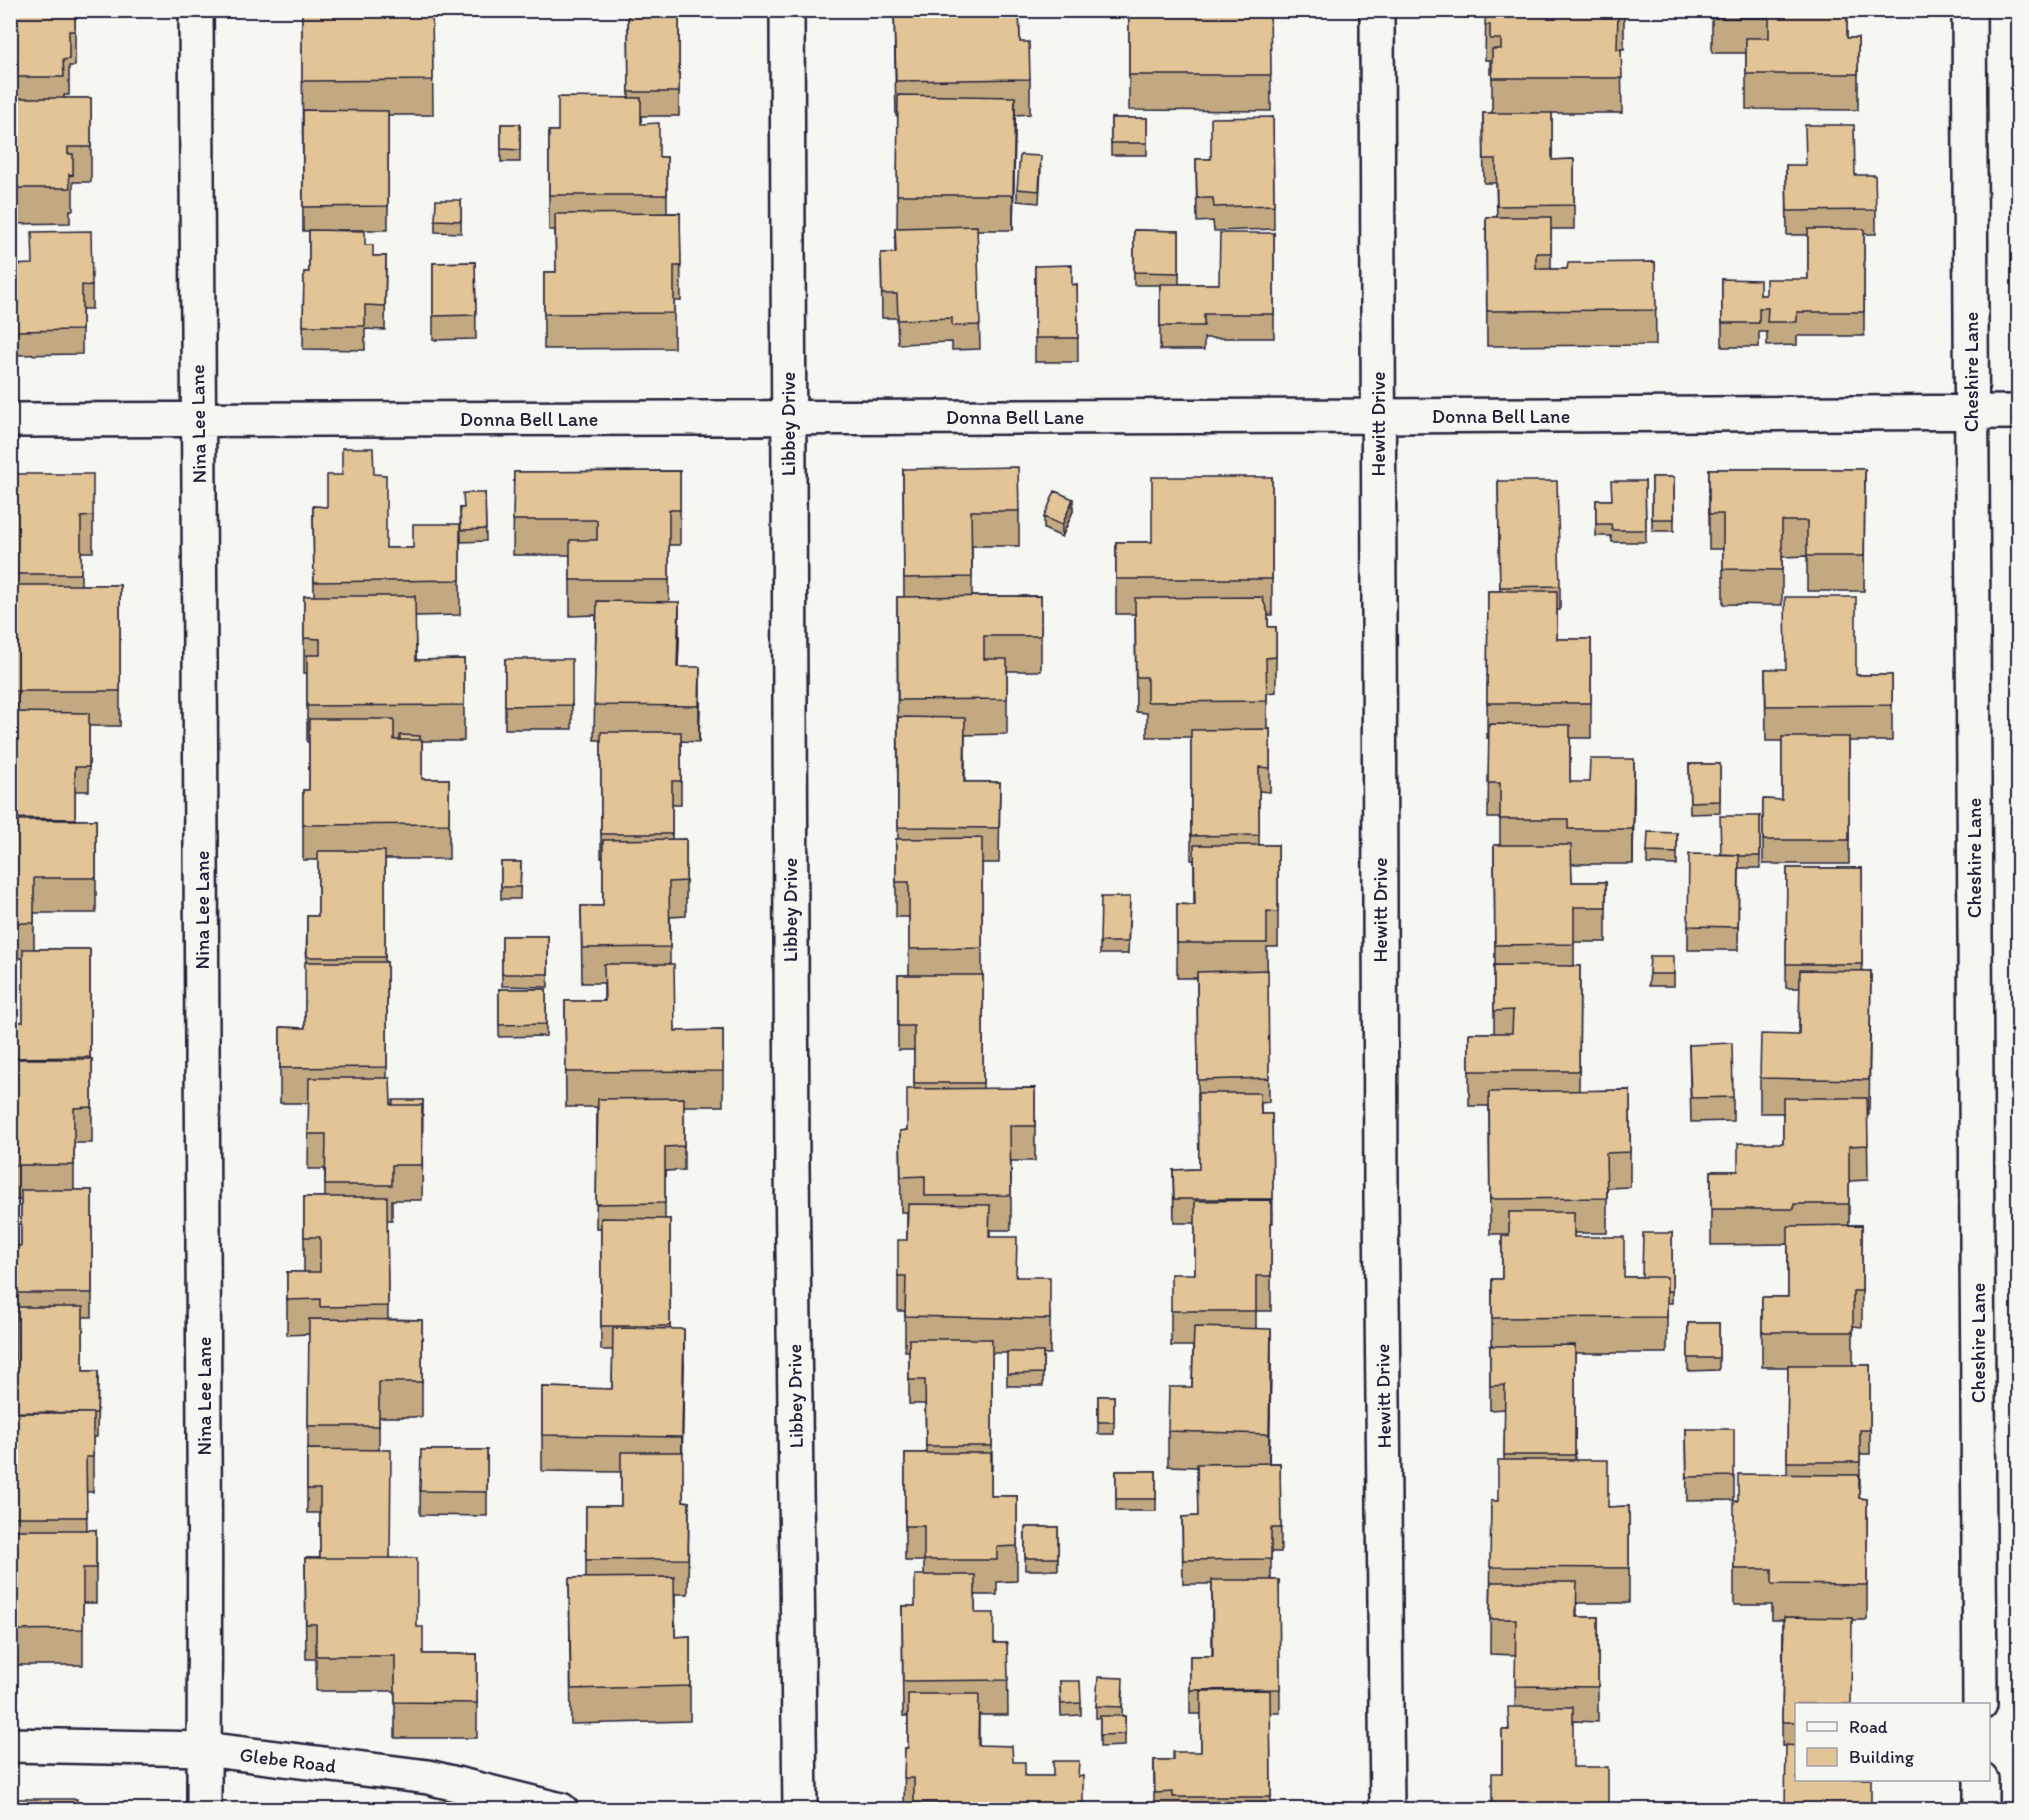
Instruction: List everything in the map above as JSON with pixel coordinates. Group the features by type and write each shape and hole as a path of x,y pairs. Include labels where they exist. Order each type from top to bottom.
{"street":[{"name":"Nina Lee Lane","path":"196,10 197,420 204,1139 204,1809"},
{"name":"Libbey Drive","path":"787,10 792,1167 800,1809"},
{"name":"Hewitt Drive","path":"1377,10 1381,1183 1387,1809"},
{"name":"Cheshire Lane","path":"1970,10 1980,1703"},
{"name":"Donna Bell Lane","path":"10,420 2019,412"},
{"name":"Glebe Road","path":"10,1745 204,1749 428,1777 561,1809"},
{"path":"1981,1781 1981,1809"}],"building":[{"path":"10,10 75,10 75,31 69,31 69,59 63,60 64,77 10,77"},
{"path":"302,10 432,10 433,80 302,81"},
{"path":"628,10 679,10 679,92 629,92"},
{"path":"894,10 1019,10 1020,42 1029,42 1030,79 896,81"},
{"path":"1129,10 1270,10 1271,75 1129,75"},
{"path":"1486,10 1624,10 1624,14 1618,14 1617,49 1621,49 1622,78 1492,78 1492,49 1501,49 1501,39 1490,39 1490,25 1485,25"},
{"path":"1712,10 1847,10 1847,38 1858,38 1858,74 1746,74 1746,38 1769,38 1769,18 1712,18"},
{"path":"898,95 1015,97 1013,195 897,195"},
{"path":"558,97 641,98 641,124 659,123 659,157 667,157 667,195 549,195 549,131 558,131"},
{"path":"10,98 91,98 91,147 68,147 68,154 73,154 73,175 69,174 70,188 10,188"},
{"path":"303,110 388,111 388,206 303,207"},
{"path":"1483,113 1552,113 1552,160 1574,159 1574,205 1497,206 1496,159 1484,159"},
{"path":"1273,117 1274,205 1214,207 1213,198 1197,198 1196,159 1211,159 1211,118"},
{"path":"1111,118 1147,118 1147,143 1111,143"},
{"path":"501,124 520,124 520,150 501,149"},
{"path":"1805,125 1854,125 1855,175 1875,175 1876,210 1787,211 1786,165 1806,165"},
{"path":"1020,155 1041,156 1039,191 1017,189"},
{"path":"436,200 461,200 461,221 435,220"},
{"path":"680,213 681,266 674,266 674,313 544,314 544,272 556,272 555,214"},
{"path":"1486,217 1551,217 1551,253 1536,253 1536,269 1567,269 1568,263 1655,262 1656,310 1487,311"},
{"path":"977,226 980,325 952,326 952,318 898,320 897,294 882,294 881,253 896,253 895,228"},
{"path":"1808,229 1864,229 1864,312 1797,312 1797,322 1767,322 1768,308 1759,308 1759,323 1722,323 1722,279 1760,280 1760,295 1766,295 1766,279 1808,279"},
{"path":"309,230 365,231 365,245 373,245 373,256 386,256 385,306 365,305 365,326 303,326 304,272 309,272"},
{"path":"1134,230 1179,231 1179,273 1134,272"},
{"path":"91,231 92,286 82,285 82,330 10,331 10,265 33,264 32,232"},
{"path":"1220,233 1274,233 1274,314 1204,314 1204,326 1160,326 1160,284 1219,284"},
{"path":"475,262 476,315 433,316 433,263"},
{"path":"1072,265 1072,285 1077,284 1078,338 1035,338 1035,266"},
{"path":"342,448 373,448 374,474 386,475 386,548 413,548 413,524 460,524 460,580 314,582 313,506 327,507 327,475 342,475"},
{"path":"1018,467 1019,511 971,511 972,577 904,578 903,469"},
{"path":"1709,469 1865,469 1864,556 1807,556 1807,521 1782,521 1782,570 1723,569 1723,514 1709,514"},
{"path":"680,471 680,510 669,510 669,580 570,580 570,540 597,540 597,520 513,520 514,472"},
{"path":"10,474 93,474 93,516 81,517 81,574 10,574"},
{"path":"1152,477 1272,477 1272,579 1116,579 1116,542 1152,542"},
{"path":"1652,477 1674,477 1674,519 1652,519"},
{"path":"1498,481 1557,481 1560,586 1500,587"},
{"path":"1611,481 1645,481 1646,530 1612,530 1611,524 1596,524 1596,500 1612,500"},
{"path":"1055,491 1073,499 1062,525 1044,517"},
{"path":"463,493 485,493 486,529 461,530 460,508 464,508"},
{"path":"11,585 120,585 120,691 10,691"},
{"path":"1488,591 1557,591 1557,639 1591,639 1591,703 1487,703"},
{"path":"304,596 415,596 416,660 464,659 464,705 307,706 307,655 320,655 320,639 304,638"},
{"path":"1041,596 1041,636 984,636 984,659 1007,659 1007,699 898,700 897,597"},
{"path":"1262,597 1268,613 1268,627 1276,627 1276,657 1266,658 1267,701 1147,702 1147,677 1136,677 1135,598"},
{"path":"1785,597 1856,597 1856,675 1892,675 1892,705 1766,706 1765,669 1786,669"},
{"path":"597,601 679,602 677,667 700,667 699,706 594,705"},
{"path":"505,659 572,659 572,705 505,706"},
{"path":"10,712 89,713 89,767 75,767 75,819 10,818"},
{"path":"898,717 965,718 964,782 1000,782 999,828 898,827"},
{"path":"309,719 394,719 394,740 422,740 422,779 449,779 449,824 303,825 303,790 309,790"},
{"path":"1489,724 1570,725 1570,782 1589,782 1590,759 1634,759 1633,829 1568,829 1568,819 1500,819 1500,783 1488,783"},
{"path":"1270,729 1270,768 1259,767 1259,835 1191,836 1191,730"},
{"path":"601,732 681,732 681,781 672,781 672,834 601,834"},
{"path":"400,735 420,736 420,740 400,740"},
{"path":"1782,737 1849,737 1849,840 1763,840 1763,799 1782,800"},
{"path":"1689,764 1720,764 1720,801 1690,802"},
{"path":"1720,816 1760,816 1760,856 1721,854"},
{"path":"10,820 96,820 96,878 34,878 34,923 10,923"},
{"path":"1648,832 1677,833 1677,853 1647,852"},
{"path":"982,838 982,948 909,949 909,882 896,882 896,839"},
{"path":"686,839 686,881 669,882 670,947 582,948 581,906 603,906 603,840"},
{"path":"1194,845 1278,845 1278,912 1267,911 1267,943 1177,943 1177,904 1195,905"},
{"path":"1494,845 1571,845 1572,882 1606,882 1606,907 1574,907 1574,944 1495,945"},
{"path":"318,851 385,851 385,957 307,957 307,916 318,916"},
{"path":"1689,854 1739,855 1738,927 1688,926"},
{"path":"501,862 521,862 520,887 501,887"},
{"path":"1787,868 1862,868 1862,964 1786,964"},
{"path":"1101,897 1130,897 1128,942 1100,942"},
{"path":"502,936 548,936 548,974 502,974"},
{"path":"23,949 90,949 90,1057 10,1058 10,1022 23,1022"},
{"path":"1650,956 1674,956 1674,974 1649,974"},
{"path":"305,962 387,962 387,1067 280,1068 280,1027 305,1028"},
{"path":"604,964 674,964 675,1031 723,1030 723,1071 566,1072 565,1001 605,1001"},
{"path":"1494,965 1580,966 1579,1071 1469,1071 1469,1033 1512,1033 1513,1010 1494,1011"},
{"path":"1268,970 1269,1078 1198,1080 1197,972"},
{"path":"1800,970 1871,971 1869,1080 1760,1078 1761,1034 1799,1035"},
{"path":"898,975 983,975 983,1083 914,1083 914,1026 898,1026"},
{"path":"499,989 546,989 546,1024 499,1025"},
{"path":"1732,1043 1733,1097 1691,1098 1689,1045"},
{"path":"10,1059 92,1059 92,1107 74,1108 74,1165 10,1165"},
{"path":"309,1078 390,1078 391,1105 422,1105 422,1165 392,1165 392,1185 325,1185 326,1134 308,1134"},
{"path":"1035,1088 1035,1126 1010,1126 1011,1195 925,1196 925,1176 901,1177 900,1131 907,1130 907,1089"},
{"path":"1630,1090 1630,1152 1606,1153 1607,1198 1490,1199 1489,1092"},
{"path":"1198,1093 1260,1093 1261,1114 1272,1114 1273,1199 1174,1199 1173,1170 1199,1169"},
{"path":"684,1098 684,1146 665,1147 665,1203 596,1204 598,1099"},
{"path":"1783,1098 1867,1098 1868,1145 1849,1146 1849,1204 1794,1204 1794,1209 1711,1209 1711,1171 1738,1171 1738,1143 1783,1143"},
{"path":"393,1100 423,1100 422,1126 422,1105 393,1105"},
{"path":"21,1190 92,1190 92,1293 10,1293 10,1246 21,1246"},
{"path":"304,1197 387,1197 388,1306 320,1307 320,1299 287,1300 287,1272 320,1272 320,1237 304,1237"},
{"path":"1271,1200 1271,1276 1256,1276 1256,1311 1171,1311 1171,1274 1195,1274 1195,1201"},
{"path":"908,1204 990,1205 989,1237 1017,1237 1016,1277 1050,1277 1050,1319 905,1316 906,1276 898,1276 898,1240 907,1240"},
{"path":"1509,1212 1574,1212 1574,1237 1624,1237 1624,1277 1667,1277 1667,1317 1492,1318 1492,1279 1502,1279 1502,1236 1509,1236"},
{"path":"601,1218 670,1219 670,1326 601,1326"},
{"path":"1862,1225 1862,1291 1853,1291 1853,1332 1762,1332 1762,1297 1788,1297 1788,1226"},
{"path":"1643,1233 1672,1233 1672,1291 1667,1291 1667,1277 1642,1277"},
{"path":"16,1307 83,1307 83,1371 98,1371 97,1413 15,1412"},
{"path":"309,1319 422,1320 422,1382 379,1382 379,1426 308,1426"},
{"path":"1688,1323 1719,1323 1719,1358 1688,1358"},
{"path":"1194,1327 1271,1329 1269,1434 1168,1431 1169,1387 1192,1387"},
{"path":"613,1328 684,1329 682,1437 542,1435 542,1387 612,1389"},
{"path":"909,1339 992,1339 992,1446 926,1446 925,1380 909,1380"},
{"path":"1575,1345 1575,1455 1504,1455 1505,1385 1490,1386 1490,1346"},
{"path":"1007,1352 1043,1352 1043,1373 1007,1374"},
{"path":"1788,1365 1870,1365 1870,1430 1860,1430 1860,1462 1787,1462"},
{"path":"1098,1396 1114,1396 1114,1422 1098,1422"},
{"path":"10,1413 93,1413 93,1457 86,1457 87,1517 10,1517"},
{"path":"1686,1429 1734,1429 1734,1476 1687,1477"},
{"path":"307,1449 391,1450 390,1558 320,1558 320,1489 307,1489"},
{"path":"421,1450 487,1450 487,1492 420,1491"},
{"path":"621,1452 683,1452 683,1501 689,1502 688,1559 586,1560 586,1506 621,1506"},
{"path":"905,1453 991,1453 991,1496 1017,1496 1017,1546 997,1547 997,1560 924,1560 924,1526 905,1526"},
{"path":"1498,1460 1608,1460 1608,1507 1629,1506 1629,1568 1490,1567 1491,1501 1498,1501"},
{"path":"1280,1463 1281,1528 1271,1528 1271,1559 1183,1560 1182,1517 1198,1516 1197,1464"},
{"path":"1116,1471 1156,1471 1156,1499 1116,1499"},
{"path":"1738,1474 1859,1475 1859,1498 1867,1499 1867,1585 1772,1584 1772,1569 1734,1569 1734,1501 1738,1501"},
{"path":"1025,1527 1058,1527 1058,1558 1025,1558"},
{"path":"10,1530 96,1530 96,1568 83,1568 83,1629 10,1630"},
{"path":"305,1558 417,1558 417,1627 423,1627 423,1654 477,1654 477,1703 395,1702 395,1656 316,1656 316,1624 306,1624"},
{"path":"915,1575 975,1575 975,1613 994,1613 994,1643 1007,1643 1008,1680 903,1681 902,1606 915,1606"},
{"path":"674,1577 675,1637 690,1636 690,1686 571,1689 569,1578"},
{"path":"1212,1580 1279,1580 1280,1689 1190,1690 1190,1656 1213,1656"},
{"path":"1491,1582 1577,1582 1576,1617 1598,1617 1598,1687 1515,1686 1516,1619 1490,1619"},
{"path":"1784,1617 1852,1618 1851,1703 1795,1703 1795,1722 1782,1722"},
{"path":"1098,1677 1123,1678 1122,1707 1096,1706"},
{"path":"1060,1681 1080,1681 1081,1703 1061,1704"},
{"path":"1270,1690 1271,1797 1173,1797 1173,1792 1155,1793 1154,1760 1173,1760 1173,1752 1201,1752 1201,1691"},
{"path":"908,1694 979,1694 978,1745 1012,1746 1013,1762 1025,1762 1025,1776 1053,1776 1053,1761 1079,1761 1078,1777 1083,1776 1083,1809 1002,1809 1003,1804 914,1803 914,1778 904,1778 905,1748 908,1748"},
{"path":"1508,1707 1573,1707 1573,1767 1608,1767 1608,1809 1492,1809 1492,1773 1502,1773 1502,1730 1509,1730"},
{"path":"1100,1716 1125,1716 1125,1734 1100,1735"},
{"path":"1786,1745 1795,1746 1795,1781 1871,1781 1871,1809 1785,1809"},
{"path":"14,1799 77,1799 77,1809 14,1809"}]}
